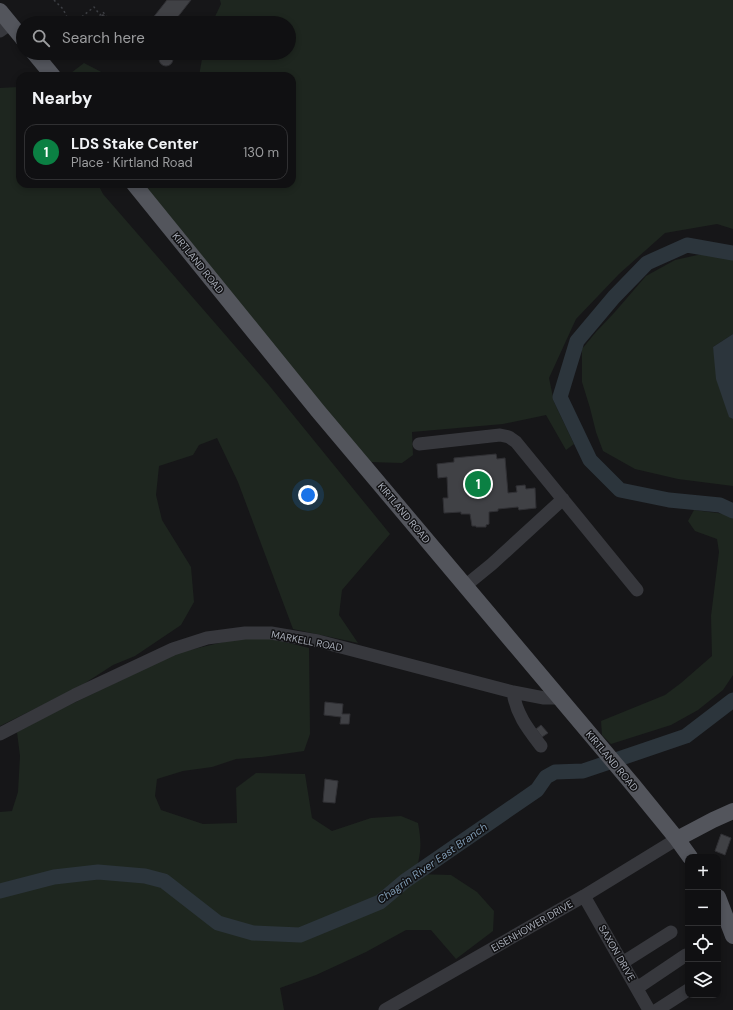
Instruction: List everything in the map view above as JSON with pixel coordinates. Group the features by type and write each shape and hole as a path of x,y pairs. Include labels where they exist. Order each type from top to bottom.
{"main road":[{"path":"0,11 5,28 16,35"},
{"path":"40,60 50,72"},
{"name":"KIRTLAND ROAD","path":"137,188 323,417 633,785 688,854"},
{"path":"677,839 712,820 733,811"},
{"path":"721,905 733,936"}],"street":[{"path":"419,444 500,435 509,437 516,442 637,590"},
{"path":"465,586 492,564 563,499"},
{"name":"MARKELL ROAD","path":"0,734 75,695 173,649 207,638 245,633 271,633 318,641 513,692 544,698 559,698"},
{"path":"513,692 514,703 518,713 541,746"},
{"name":"EISENHOWER DRIVE","path":"385,1010 584,896 677,839"},
{"name":"SAXON DRIVE","path":"584,896 649,1010"},
{"path":"622,963 671,932"},
{"path":"636,988 685,956"},
{"path":"657,1010 685,992"}],"path":[{"path":"54,0 63,9 66,16"},
{"path":"83,16 94,7 100,15 103,12 106,16"}],"shaded area":[{"path":"220,0 733,0 733,229 717,224 665,233 619,274 576,319 549,378 554,402 574,444 566,450 546,415 503,424 412,432 413,455 402,463 369,462 144,188 296,188 296,72 200,72 202,60 296,60 296,16 215,16 221,4"},
{"path":"84,63 101,72 72,72"},
{"path":"16,87 16,188 100,188 103,194 268,384 390,534 342,590 339,615 358,643 293,629 238,482 217,438 199,445 193,455 159,466 156,495 162,520 191,567 194,602 181,625 135,656 113,665 79,687 0,726 0,88"},
{"path":"702,254 733,258 733,334 713,347 729,416 733,419 733,486 678,479 635,469 603,451 582,382 582,349 646,276 675,260"},
{"path":"733,334 733,419 729,417 716,379 713,347"},
{"path":"694,510 733,515 733,675 723,690 698,710 671,725 611,744 602,735 601,721 665,695 712,656 711,616 719,552 717,539 695,531 688,521"},
{"path":"269,638 309,648 310,734 304,751 236,759 212,767 183,771 157,779 155,796 161,810 203,824 237,823 236,788 256,773 305,774 312,818 332,831 371,818 401,816 418,823 420,849 419,861 415,874 451,875 477,892 494,911 493,931 456,959 431,930 406,930 366,952 316,975 280,988 284,1010 0,1010 0,812 12,811 18,792 20,756 17,732 177,653 236,639"}],"building":[{"path":"167,0 191,0 178,16 154,16"},
{"path":"159,60 173,60 169,66 163,66"},
{"path":"496,454 497,459 505,458 508,493 517,492 516,486 525,485 526,489 535,488 536,508 519,510 518,507 498,509 498,511 489,512 489,524 486,525 486,527 472,526 470,514 461,514 461,512 444,513 443,498 448,498 447,477 438,478 437,464 454,462 454,458"},
{"path":"325,702 343,704 342,714 350,714 349,724 340,724 341,717 324,715"},
{"path":"541,725 548,733 542,737 536,729"},
{"path":"325,779 338,781 335,803 323,802"},
{"path":"721,834 731,838 725,855 715,851"}],"waterway":[{"name":"Chagrin River East Branch","path":"733,253 687,245 647,263 614,297 577,341 560,397 590,460 620,490 669,500 720,505 733,511"},
{"name":"Chagrin River East Branch","path":"0,891 54,877 98,872 145,876 164,881 218,923 253,933 300,935 380,902 405,881 537,790 546,777 555,772 583,771 686,736 733,700"}],"place":[{"name":"LDS Stake Center","path":"478,484"}]}
